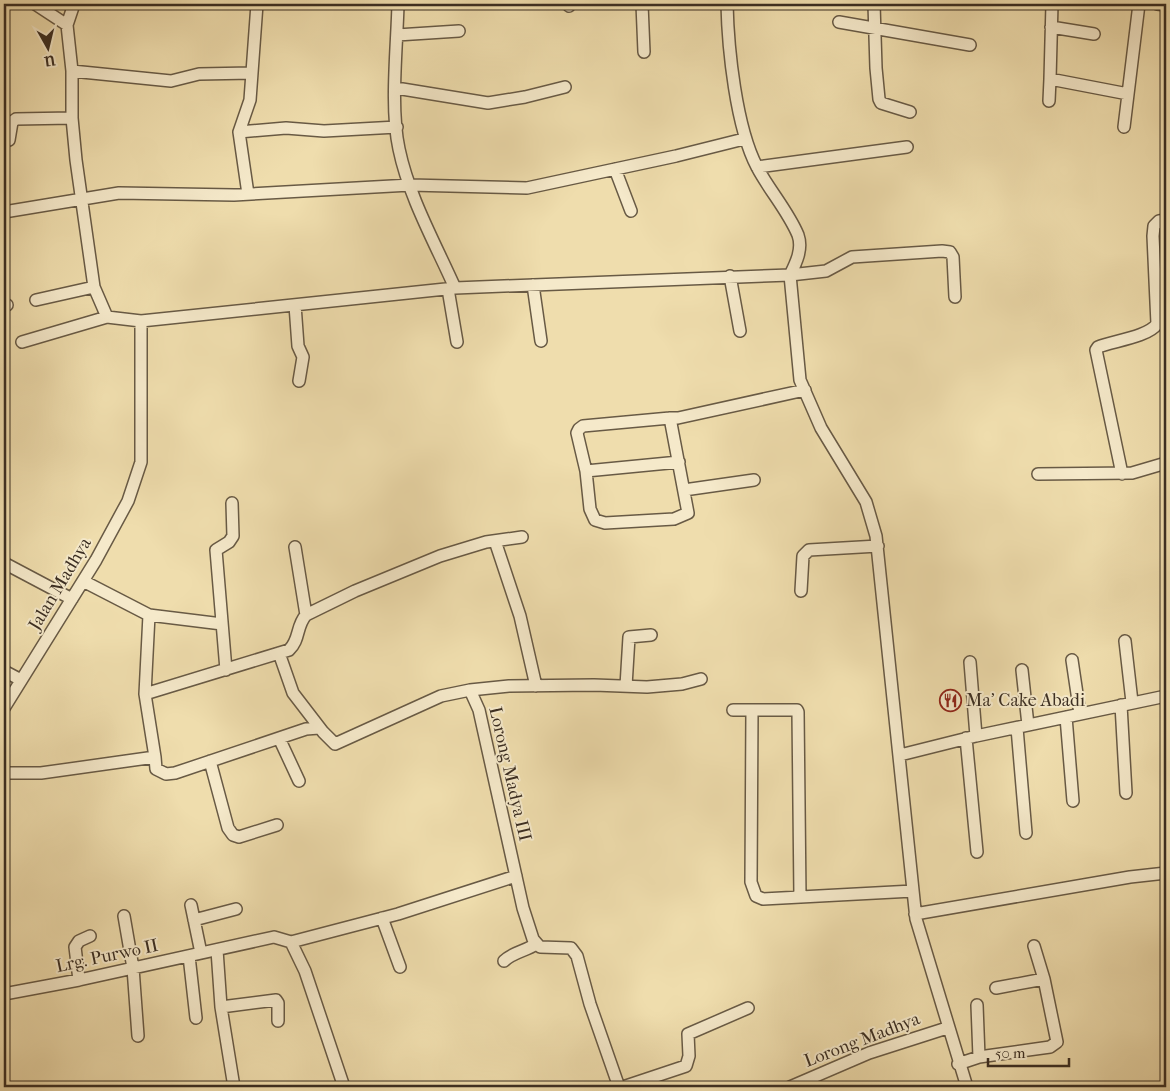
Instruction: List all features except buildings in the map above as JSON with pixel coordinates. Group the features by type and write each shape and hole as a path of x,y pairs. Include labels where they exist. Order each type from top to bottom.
{"street":[{"path":"35,4 67,25"},
{"path":"74,4 67,25 72,71 72,118 94,288 108,317"},
{"path":"248,194 240,132 250,100 257,4"},
{"path":"398,4 396,88 399,149 410,185 451,288 458,342"},
{"path":"642,4 644,52"},
{"path":"727,4 727,27 744,139 757,167 798,236 797,261 790,275 800,380 821,428 866,502 878,546 915,914 947,1028 966,1087"},
{"path":"874,4 879,99 881,103 910,112"},
{"path":"1049,102 1052,4"},
{"path":"1124,127 1126,93 1139,4"},
{"path":"1157,4 1166,5"},
{"path":"838,22 970,45"},
{"path":"1052,27 1094,34"},
{"path":"397,35 459,32"},
{"path":"72,71 171,81 199,74 252,73"},
{"path":"1050,80 1126,93"},
{"path":"396,88 488,103 566,87"},
{"path":"9,140 12,122 16,119 72,118"},
{"path":"240,132 286,128 324,132 397,127"},
{"path":"4,212 119,193 248,194 410,185 527,188 744,139"},
{"path":"757,167 907,148"},
{"path":"615,169 631,211"},
{"path":"1122,474 1096,350 1105,344 1149,332 1157,324 1152,236 1154,226 1159,221 1166,220"},
{"path":"22,342 108,317 141,322 451,288 790,275 826,271 852,257 942,250 950,252 953,257 955,297"},
{"path":"730,276 740,331"},
{"path":"533,285 541,341"},
{"path":"36,300 94,288"},
{"path":"295,305 298,346 303,357 299,381"},
{"name":"Jalan Madhya","path":"4,708 72,600 128,501 139,467 141,322"},
{"path":"670,418 688,510 685,516 674,519 605,523 595,520 590,509 586,471 577,433 579,428 670,418 805,390"},
{"path":"586,471 679,462"},
{"path":"1038,474 1122,474 1166,463"},
{"path":"684,490 754,480"},
{"path":"226,670 216,550 229,542 233,536 232,503"},
{"path":"145,694 289,650 296,643 299,626 306,615 416,565 495,541 522,537"},
{"path":"495,541 520,616 536,686"},
{"path":"801,591 803,556 808,550 878,546"},
{"path":"295,547 306,615"},
{"path":"4,563 72,600"},
{"path":"83,581 149,615 222,624"},
{"path":"149,615 145,694 156,769 166,774 306,729 320,728"},
{"path":"626,686 629,637 651,635"},
{"path":"1125,641 1126,793"},
{"path":"279,653 292,694 320,728"},
{"path":"1072,660 1080,714"},
{"path":"970,662 971,737 977,852"},
{"path":"1022,670 1026,832"},
{"path":"4,671 21,680"},
{"path":"470,690 536,686 682,684 701,679"},
{"name":"Lorong Madya III","path":"320,728 335,744 441,696 470,690 479,710 523,908 536,944"},
{"path":"900,755 971,737 1166,696"},
{"path":"733,710 797,710 798,712 800,897"},
{"path":"752,710 751,882 756,896 763,899 913,891"},
{"path":"1066,717 1073,802"},
{"path":"279,738 299,780"},
{"path":"4,773 41,773 155,757"},
{"path":"210,761 228,828 233,835 239,836 277,825"},
{"path":"915,914 1130,877 1166,873"},
{"path":"344,1087 306,971 290,942 382,918 516,876"},
{"path":"191,905 201,953"},
{"path":"194,920 236,909"},
{"path":"124,916 133,968 138,1036"},
{"path":"382,918 400,966"},
{"path":"79,980 75,947 79,941 90,936"},
{"name":"Lrg. Purwo II","path":"4,994 79,980 274,937 290,942"},
{"path":"504,961 512,954 525,951 536,944 540,947 571,948 577,956 590,1004 621,1087 686,1066 689,1056 688,1034 748,1008"},
{"path":"958,1064 979,1057 1055,1045 1058,1038 1034,946"},
{"path":"217,950 221,1007 234,1087"},
{"path":"189,956 196,1018"},
{"path":"996,988 1044,979"},
{"path":"221,1007 276,1000 278,1003 278,1021"},
{"path":"977,1005 979,1057"},
{"name":"Lorong Madhya","path":"790,1087 869,1053 947,1028"}],"place":[{"name":"Ma' Cake Abadi","path":"950,700"}]}
